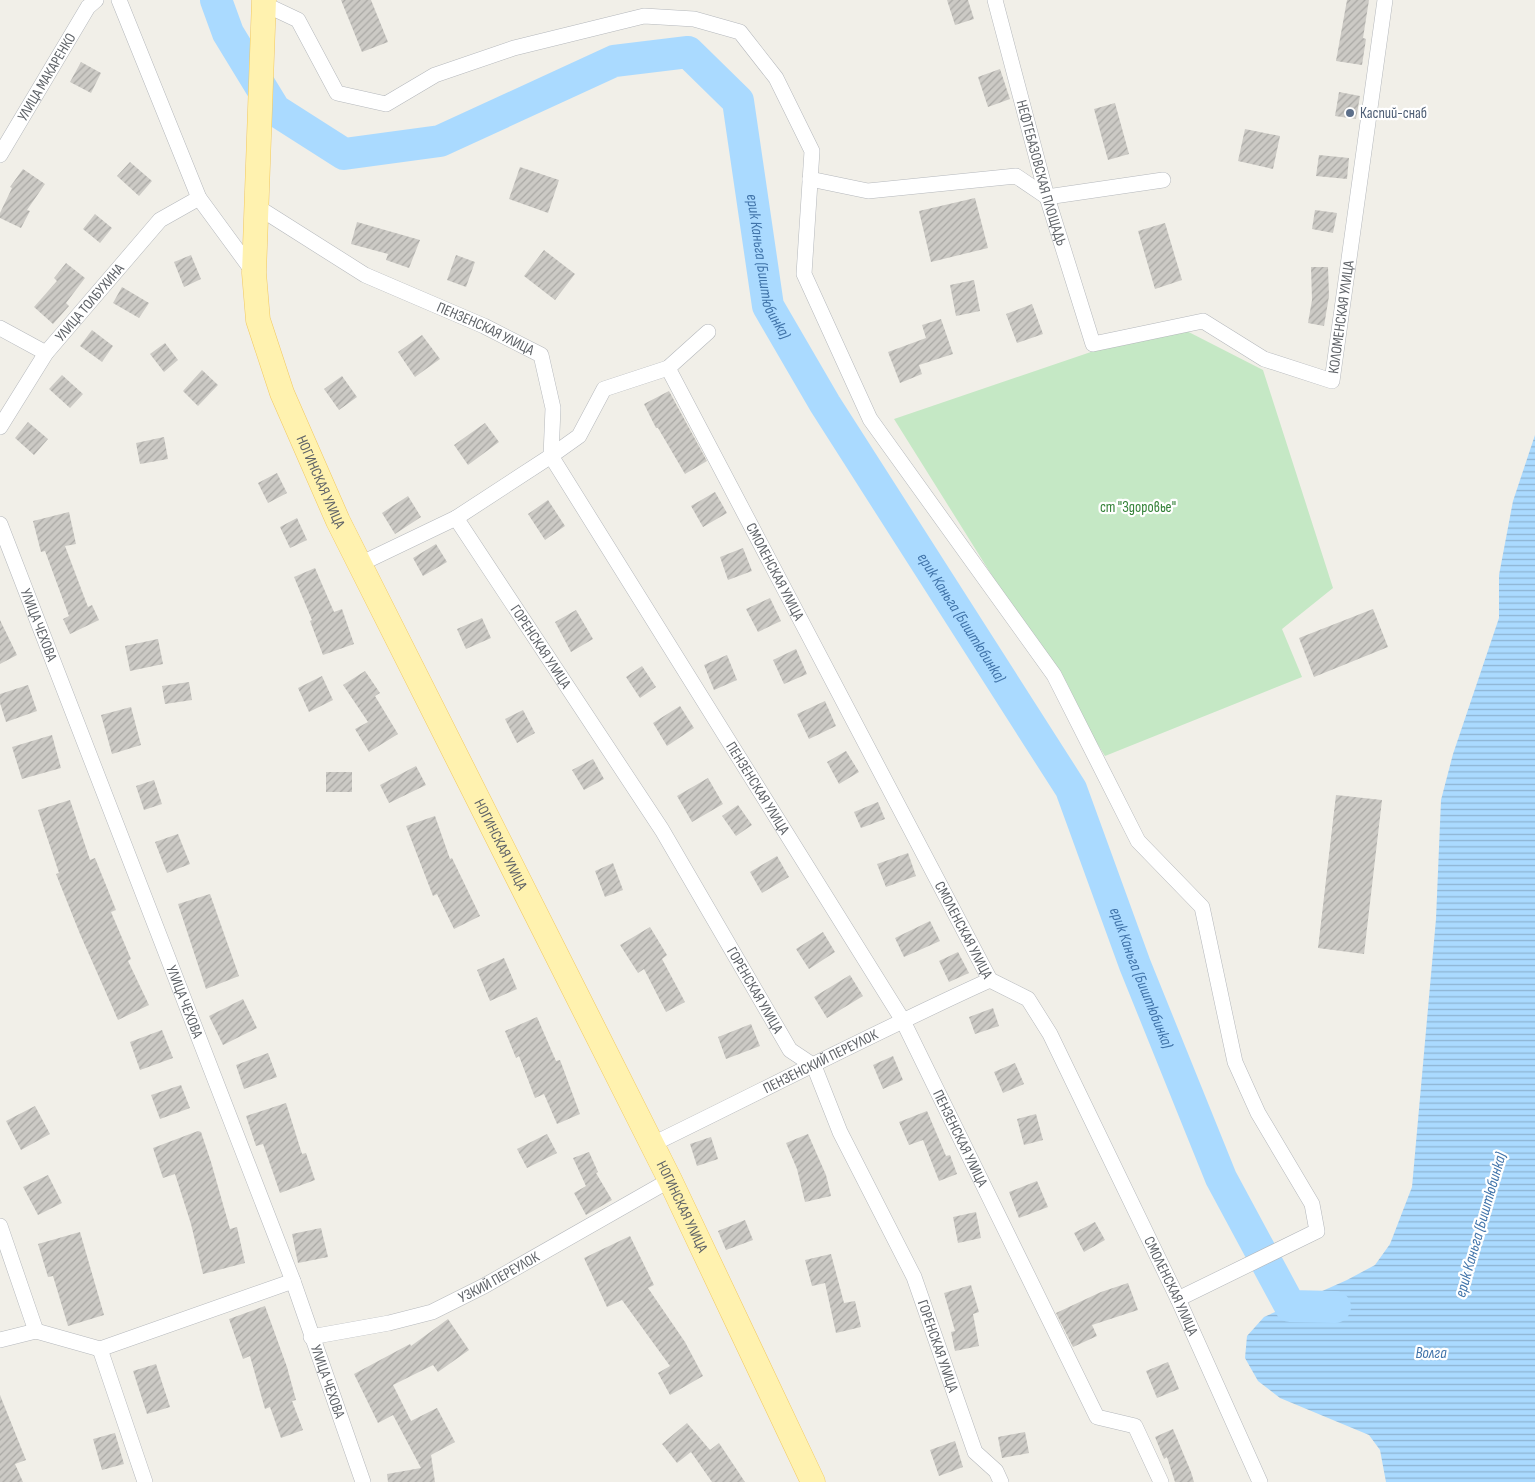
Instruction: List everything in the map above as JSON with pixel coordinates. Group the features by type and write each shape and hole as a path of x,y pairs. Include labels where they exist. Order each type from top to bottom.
{"main road":[{"name":"НОГИНСКАЯ УЛИЦА","path":"264,2 254,273 258,320 282,393 338,521 670,1180 813,1482"}],"street":[{"name":"УЛИЦА МАКАРЕНКО","path":"0,155 88,7 96,0"},
{"path":"119,0 199,198 254,273"},
{"name":"НЕФТЕБАЗОВСКАЯ ПЛОЩАДЬ","path":"995,0 1047,197 1093,344"},
{"name":"КОЛОМЕНСКАЯ УЛИЦА","path":"1093,344 1203,321 1264,359 1332,381 1385,0"},
{"path":"264,2 298,20 337,94 386,104 435,75 514,48 644,16 694,18 740,32 776,78 812,152 804,274 870,419 1054,675 1138,841 1202,907 1235,1062 1258,1113 1312,1204 1317,1231 1178,1299"},
{"path":"810,179 868,191 1016,176 1047,197 1163,180"},
{"name":"УЛИЦА ТОЛБУХИНА","path":"0,427 46,353 160,220 199,198"},
{"name":"ПЕНЗЕНСКАЯ УЛИЦА","path":"257,198 365,275 484,326 541,355 553,408 551,456 902,1019 1097,1417 1135,1426 1161,1482"},
{"path":"0,328 46,353"},
{"path":"360,564 456,518 551,456 579,436 604,389 668,368 708,332"},
{"name":"СМОЛЕНСКАЯ УЛИЦА","path":"668,368 990,980 1028,999 1050,1034 1178,1299 1260,1482"},
{"name":"ГОРЕНСКАЯ УЛИЦА","path":"456,518 662,830 790,1050 814,1066 840,1132 914,1277 975,1452 996,1471 1001,1482"},
{"name":"УЛИЦА ЧЕХОВА","path":"0,524 293,1281 363,1482"},
{"name":"ПЕНЗЕНСКИЙ ПЕРЕУЛОК","path":"651,1145 814,1066 902,1019 990,980"},
{"name":"УЗКИЙ ПЕРЕУЛОК","path":"312,1337 389,1323 432,1312 484,1286 670,1180"},
{"path":"0,1226 36,1331"},
{"path":"0,1340 36,1331 100,1349 293,1281"},
{"path":"100,1349 144,1482"}],"green space":[{"name":"ст \"Здоровье\"","path":"1173,324 1263,370 1333,588 1282,629 1302,677 1105,756 894,419"}],"water":[{"name":"Волга","path":"1535,435 1535,1482 1386,1482 1380,1450 1369,1435 1280,1398 1258,1381 1245,1358 1247,1336 1264,1317 1347,1280 1375,1265 1390,1244 1412,1187 1436,919 1441,800 1453,754 1499,618 1499,575 1513,501"}],"building":[{"path":"341,0 371,0 388,42 362,52"},
{"path":"947,0 968,0 974,19 955,25"},
{"path":"1347,0 1369,0 1363,38 1366,39 1362,65 1336,61"},
{"path":"81,62 101,73 91,93 70,82"},
{"path":"1000,69 1010,99 988,107 978,77"},
{"path":"1339,92 1360,96 1356,119 1335,116"},
{"path":"1115,103 1129,154 1108,160 1094,109"},
{"path":"1245,129 1280,136 1273,169 1238,161"},
{"path":"1319,155 1349,158 1347,179 1316,176"},
{"path":"130,162 152,181 139,196 117,176"},
{"path":"520,167 559,180 548,213 509,199"},
{"path":"23,169 45,184 27,210 30,211 21,228 0,218 0,213 12,188 10,187"},
{"path":"975,198 988,248 931,262 919,211"},
{"path":"1315,210 1337,213 1333,233 1312,229"},
{"path":"95,214 112,228 100,243 83,229"},
{"path":"357,222 420,240 409,268 386,260 388,254 351,244"},
{"path":"1165,223 1182,280 1155,289 1138,231"},
{"path":"544,250 575,274 555,300 524,276"},
{"path":"191,255 201,279 184,287 174,262"},
{"path":"456,255 475,262 466,287 447,280"},
{"path":"66,263 85,278 66,303 69,306 53,324 34,307 57,281 54,278"},
{"path":"1311,267 1328,267 1329,296 1324,326 1308,323 1312,300"},
{"path":"974,280 980,311 956,316 950,285"},
{"path":"122,287 149,303 139,318 113,303"},
{"path":"1032,304 1043,334 1017,343 1006,314"},
{"path":"941,319 953,354 919,365 922,374 900,383 888,352 926,338 922,325"},
{"path":"92,330 113,346 102,362 80,346"},
{"path":"422,335 440,359 415,377 398,352"},
{"path":"165,343 178,360 164,372 150,354"},
{"path":"202,370 218,385 198,406 183,391"},
{"path":"62,375 83,394 70,408 49,389"},
{"path":"342,376 357,397 339,410 324,389"},
{"path":"669,391 707,461 685,474 658,428 656,428 644,404"},
{"path":"28,422 48,439 34,455 15,438"},
{"path":"485,423 499,442 468,465 454,445"},
{"path":"164,437 168,459 140,464 136,443"},
{"path":"277,473 287,493 268,503 258,483"},
{"path":"715,492 727,513 703,527 691,506"},
{"path":"408,496 421,517 395,534 382,513"},
{"path":"548,500 565,526 545,540 528,514"},
{"path":"69,512 76,544 65,546 88,607 92,605 99,620 70,634 63,619 69,616 45,551 41,552 33,521"},
{"path":"297,518 307,540 290,548 280,527"},
{"path":"436,544 447,562 423,576 413,558"},
{"path":"743,548 752,571 728,580 720,557"},
{"path":"315,568 334,612 342,609 354,644 323,655 310,621 312,620 294,577"},
{"path":"770,598 781,621 758,632 746,609"},
{"path":"1373,609 1388,647 1314,677 1299,638"},
{"path":"576,610 593,639 571,652 555,622"},
{"path":"482,618 491,638 466,649 457,629"},
{"path":"0,620 17,655 0,664"},
{"path":"158,639 163,664 130,671 125,646"},
{"path":"796,649 807,674 784,684 773,660"},
{"path":"727,655 737,680 714,690 704,665"},
{"path":"642,666 656,687 640,698 626,677"},
{"path":"365,671 380,693 375,696 398,734 369,752 355,729 368,722 343,685"},
{"path":"322,676 333,700 309,712 298,688"},
{"path":"189,682 192,700 165,704 162,686"},
{"path":"28,685 37,711 6,722 0,703 0,694"},
{"path":"825,701 836,726 809,739 797,714"},
{"path":"680,706 694,728 667,746 653,723"},
{"path":"131,707 141,745 112,754 101,715"},
{"path":"523,710 535,733 517,743 505,719"},
{"path":"52,735 61,768 22,779 12,747"},
{"path":"846,751 859,772 839,784 827,762"},
{"path":"593,759 604,779 584,790 572,770"},
{"path":"416,766 426,785 389,803 380,785"},
{"path":"326,772 352,772 352,792 326,792"},
{"path":"708,778 723,804 692,822 677,796"},
{"path":"154,780 162,804 144,810 136,786"},
{"path":"1336,795 1382,800 1364,954 1318,948"},
{"path":"70,800 90,860 95,858 116,910 111,912 131,959 128,961 149,1005 118,1020 56,874 59,873 38,810"},
{"path":"878,802 885,819 861,828 854,812"},
{"path":"738,805 752,825 736,836 722,816"},
{"path":"435,816 450,859 452,858 480,916 454,929 437,894 433,896 406,826"},
{"path":"178,834 190,864 167,873 155,842"},
{"path":"908,853 916,876 886,887 877,864"},
{"path":"777,856 789,877 762,893 750,872"},
{"path":"613,863 623,890 605,897 595,871"},
{"path":"210,894 239,976 206,989 178,904"},
{"path":"930,921 940,941 904,957 895,938"},
{"path":"650,927 667,955 662,959 685,1002 666,1012 644,969 638,973 620,945"},
{"path":"823,932 835,952 809,969 796,949"},
{"path":"958,952 969,973 949,982 939,961"},
{"path":"504,958 517,989 490,1001 477,970"},
{"path":"850,975 863,996 827,1018 814,997"},
{"path":"243,999 257,1028 223,1045 209,1016"},
{"path":"993,1008 999,1026 975,1034 969,1017"},
{"path":"537,1017 556,1061 560,1060 580,1114 557,1124 544,1094 535,1098 519,1056 516,1058 505,1031"},
{"path":"751,1024 760,1046 726,1059 718,1037"},
{"path":"162,1030 173,1058 140,1070 130,1042"},
{"path":"268,1053 277,1077 244,1089 236,1065"},
{"path":"893,1056 903,1080 883,1089 873,1065"},
{"path":"1015,1063 1024,1084 1003,1093 994,1072"},
{"path":"181,1085 190,1108 160,1119 151,1095"},
{"path":"286,1103 302,1154 306,1153 315,1180 280,1193 263,1144 256,1146 246,1116"},
{"path":"35,1106 50,1134 21,1150 6,1121"},
{"path":"927,1111 946,1156 950,1155 957,1174 939,1181 923,1140 909,1145 899,1122"},
{"path":"1036,1114 1043,1140 1024,1145 1017,1119"},
{"path":"198,1131 201,1132 211,1162 230,1229 237,1227 245,1263 203,1274 191,1224 175,1174 163,1178 153,1148"},
{"path":"547,1134 557,1153 527,1168 517,1149"},
{"path":"808,1134 826,1175 831,1196 805,1202 797,1169 786,1143"},
{"path":"711,1137 718,1159 697,1166 690,1144"},
{"path":"589,1152 598,1172 596,1173 612,1200 586,1215 574,1193 586,1186 573,1158"},
{"path":"48,1175 62,1203 38,1215 23,1187"},
{"path":"1037,1181 1048,1207 1019,1218 1009,1192"},
{"path":"976,1212 981,1238 958,1243 953,1217"},
{"path":"745,1220 753,1240 726,1250 718,1231"},
{"path":"1095,1222 1105,1240 1084,1252 1074,1233"},
{"path":"321,1228 328,1257 298,1263 292,1234"},
{"path":"80,1232 104,1315 68,1326 53,1276 48,1277 38,1244"},
{"path":"630,1236 654,1285 648,1288 685,1342 703,1376 670,1395 658,1373 670,1366 622,1300 607,1307 584,1258"},
{"path":"831,1254 844,1303 855,1301 861,1327 836,1333 825,1283 812,1286 805,1260"},
{"path":"1128,1283 1138,1310 1092,1325 1097,1336 1073,1347 1056,1313 1101,1292"},
{"path":"971,1285 979,1312 973,1314 979,1346 955,1351 951,1332 955,1331 944,1293"},
{"path":"265,1306 287,1367 296,1400 292,1401 303,1430 281,1438 270,1407 265,1409 250,1356 243,1359 229,1319"},
{"path":"448,1319 469,1350 438,1372 433,1365 393,1385 411,1421 437,1408 455,1442 431,1455 435,1482 388,1482 387,1474 421,1468 393,1415 378,1423 354,1374 410,1344 411,1346"},
{"path":"1168,1362 1179,1389 1157,1398 1146,1371"},
{"path":"156,1364 170,1407 147,1414 133,1371"},
{"path":"0,1395 26,1460 15,1464 23,1482 0,1482"},
{"path":"687,1423 710,1450 719,1443 745,1482 712,1482 691,1452 677,1463 662,1444"},
{"path":"1173,1429 1194,1482 1175,1482 1167,1457 1164,1459 1155,1437"},
{"path":"1025,1432 1029,1453 1002,1458 998,1437"},
{"path":"115,1433 124,1464 102,1470 93,1439"},
{"path":"955,1441 963,1467 939,1476 930,1450"}],"waterway":[{"name":"ерик Каньга (Биштюбинка)","path":"216,0 228,33 275,110 344,154 440,141 614,61 688,52 738,101 768,306 825,404 1071,789 1135,965 1221,1178 1290,1306 1335,1307"}],"place":[{"name":"Каспий-снаб","path":"1350,113"}]}
